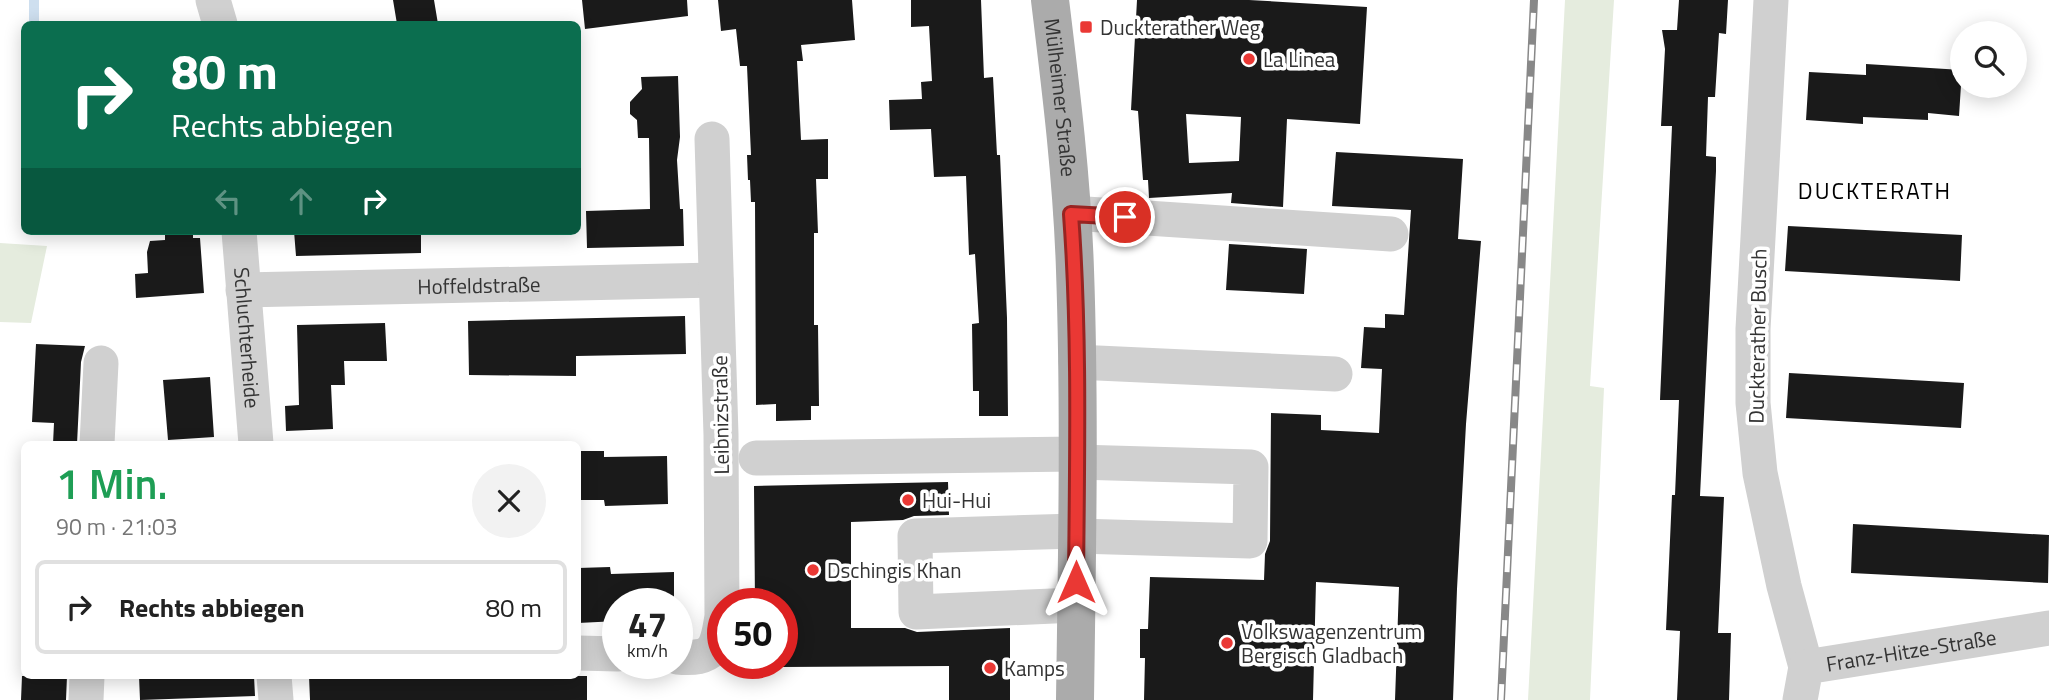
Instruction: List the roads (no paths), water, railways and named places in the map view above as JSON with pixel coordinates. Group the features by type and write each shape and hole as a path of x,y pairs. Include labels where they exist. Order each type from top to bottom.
{"main road":[{"name":"Mülheimer Straße","path":"1050,0 1066,133 1075,268 1075,700"}],"street":[{"path":"214,0 219,21"},
{"name":"Duckterather Busch","path":"1771,0 1753,329 1753,403 1759,473 1803,683"},
{"name":"Leibnizstraße","path":"694,655 718,642 722,616 721,435 712,139"},
{"path":"1071,214 1391,234"},
{"name":"Schluchterheide","path":"239,235 256,441"},
{"name":"Hoffeldstraße","path":"243,290 716,280"},
{"path":"1076,362 1335,374"},
{"path":"97,441 100,363"},
{"path":"756,458 1077,458 1251,467 1250,541 1076,534 915,536 916,612 1076,605"},
{"name":"Franz-Hitze-Straße","path":"1803,683 2049,628"},
{"path":"581,653 602,654"},
{"path":"86,700 87,679"},
{"path":"274,679 276,700"}],"waterway":[{"path":"34,0 34,21"}],"railway":[{"path":"1501,700 1534,0"}],"place":[{"name":"Duckterather Weg","path":"1086,27"},
{"name":"La Linea","path":"1249,59"},
{"name":"Hui-Hui","path":"908,500"},
{"name":"Dschingis Khan","path":"813,570"},
{"name":"Volkswagenzentrum Bergisch Gladbach","path":"1227,643"},
{"name":"Kamps","path":"990,668"}],"district":[{"name":"DUCKTERATH","path":"1875,190"}]}
